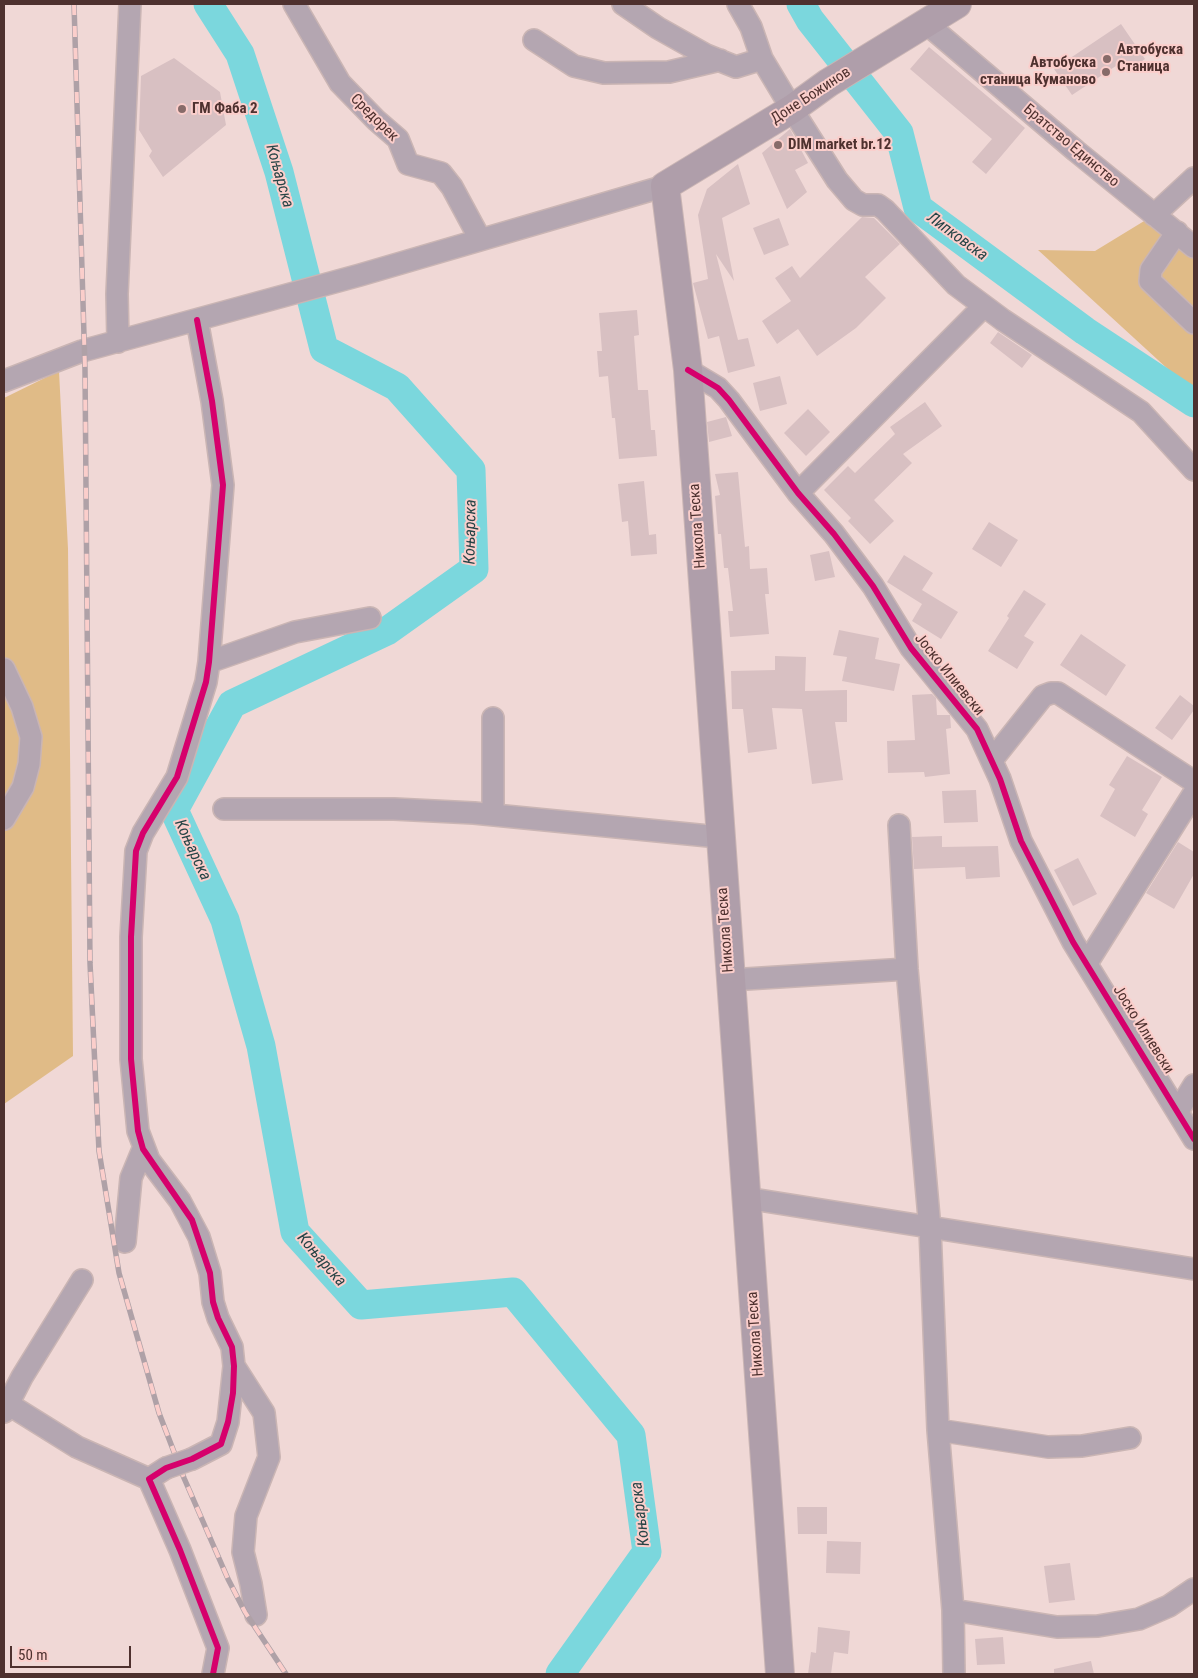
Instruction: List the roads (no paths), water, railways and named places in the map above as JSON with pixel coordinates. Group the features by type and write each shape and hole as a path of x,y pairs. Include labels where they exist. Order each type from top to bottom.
{"main road":[{"name":"Доне Божинов","path":"665,186 792,109 828,83 957,4"},
{"name":"Никола Теска","path":"665,186 688,370 719,837 780,1674"}],"street":[{"path":"118,342 117,294 130,4"},
{"name":"Средорек","path":"294,4 340,83 376,120 398,139 408,164 441,173 452,187 480,239"},
{"path":"623,4 658,28 736,67 762,59"},
{"path":"738,4 751,27 762,59 837,180 854,200 863,205 878,205 886,210 956,285 1141,412 1194,470"},
{"name":"Братство Единство","path":"927,24 1194,247"},
{"path":"534,40 574,66 604,73 670,72 720,60"},
{"path":"1154,215 1194,178"},
{"path":"4,382 82,351 360,275 665,186"},
{"path":"1177,232 1151,270 1150,281 1194,323"},
{"path":"798,493 984,306"},
{"path":"82,1280 6,1408 77,1447 157,1473 192,1459 221,1444 228,1422 234,1366 232,1347 218,1318 213,1302 210,1273 199,1236 180,1201 156,1171 143,1149 138,1131 131,1059 131,938 136,852 143,833 177,777 206,682 209,662 224,485 212,401 197,320"},
{"name":"Јоско Илиевски","path":"688,370 718,388 755,433 798,493 834,534 873,586 911,648 977,729 992,760 1029,859 1073,942 1194,1139"},
{"path":"209,662 295,632 370,618"},
{"path":"4,669 22,707 31,737 29,764 23,787 4,819"},
{"path":"992,760 1044,696 1058,693 1193,781 1194,784"},
{"path":"493,718 493,814"},
{"path":"1087,963 1194,793"},
{"path":"224,809 394,808 493,814 719,837"},
{"path":"899,825 907,969 930,1229 938,1430 953,1610 954,1674"},
{"path":"730,980 907,969"},
{"path":"1178,1111 1194,1085"},
{"path":"125,1242 131,1178 143,1149"},
{"path":"746,1198 930,1229 1194,1269"},
{"path":"234,1366 264,1414 269,1457 246,1516 243,1552 256,1615"},
{"path":"938,1430 1048,1447 1082,1446 1130,1438"},
{"path":"157,1473 180,1550 218,1648 213,1674"},
{"path":"953,1610 1057,1627 1098,1626 1139,1619 1169,1606 1194,1588"}],"waterway":[{"name":"Коњарска","path":"208,4 240,54 279,172 324,349 397,387 471,470 474,569 387,631 232,704 174,810 225,920 261,1046 295,1232 361,1305 513,1292 631,1435 647,1552 560,1674"},
{"name":"Липковска","path":"801,4 810,20 899,133 918,208 1085,331 1194,403"}],"railway":[{"path":"74,4 85,369 90,963 99,1151 119,1273 159,1413 184,1478 228,1579 245,1612 286,1674"}],"place":[{"name":"Автобуска Станица","path":"1107,59"},
{"name":"Автобуска станица Куманово","path":"1106,72"},
{"name":"ГМ Фаба 2","path":"182,109"},
{"name":"DIM market br.12","path":"778,145"}]}
